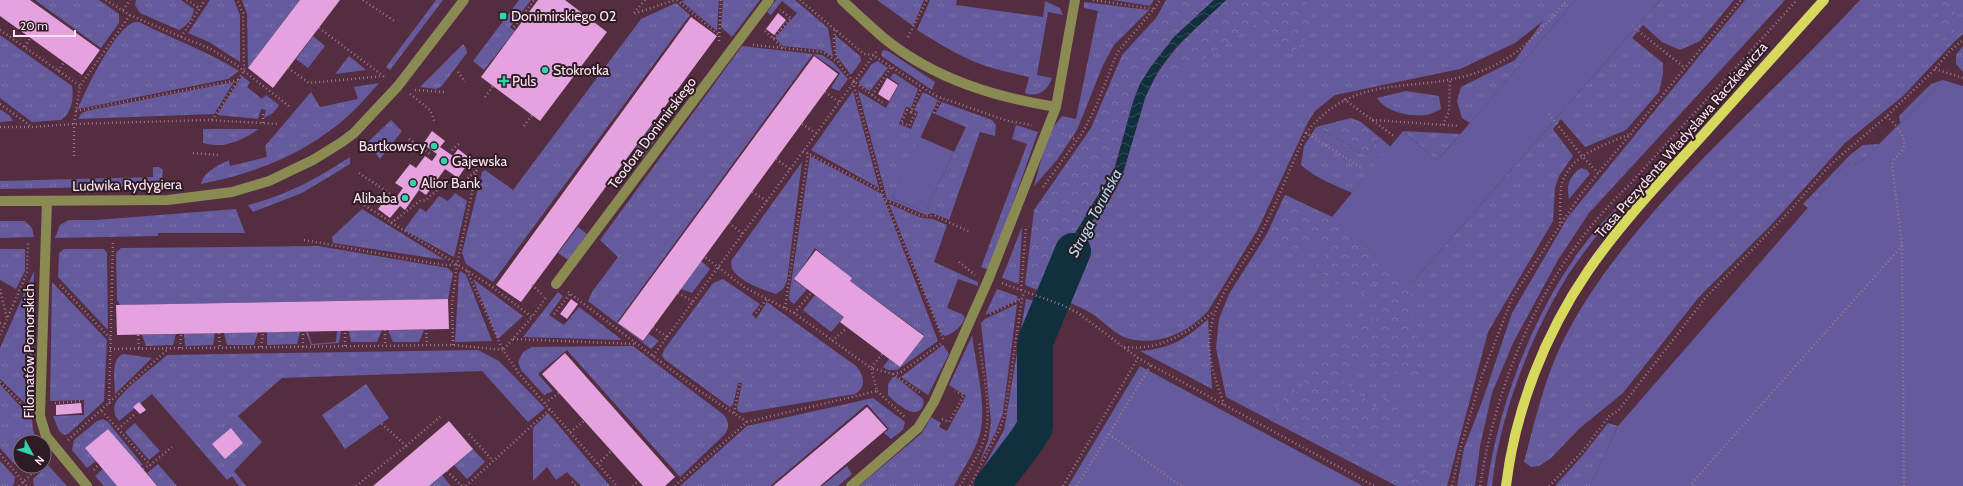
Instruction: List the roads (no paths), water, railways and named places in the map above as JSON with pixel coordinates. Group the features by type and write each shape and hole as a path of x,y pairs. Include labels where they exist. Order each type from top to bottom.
{"main road":[{"name":"Trasa Prezydenta Władysława Raczkiewicza","path":"1506,486 1514,442 1524,403 1535,372 1553,332 1588,271 1617,233 1659,183 1824,0"}],"street":[{"name":"Ludwika Rydygiera","path":"0,201 168,200 232,192 258,185 297,169 342,142 354,133 401,88 464,0"},
{"name":"Teodora Donimirskiego","path":"556,284 769,0"},
{"path":"842,0 886,39 901,50 955,81 1014,100 1056,107"},
{"path":"851,486 918,428 934,402 989,278 1056,107 1075,0"},
{"name":"Filomatów Pomorskich","path":"47,201 40,416 46,436 56,451 87,486"}],"water":[{"path":"1214,0 1226,0 1176,47 1158,71 1145,98 1124,170 1083,236 1058,297 1050,295 1073,237 1115,167 1133,102 1140,84 1150,68 1174,37"}],"waterway":[{"name":"Struga Toruńska","path":"992,486 1035,427 1035,342 1073,251"}],"place":[{"name":"Donimirskiego 02","path":"503,16"},
{"name":"Stokrotka","path":"545,70"},
{"name":"Puls","path":"504,81"},
{"name":"Bartkowscy","path":"434,146"},
{"name":"Gajewska","path":"444,161"},
{"name":"Alior Bank","path":"413,183"},
{"name":"Alibaba","path":"405,198"}]}
